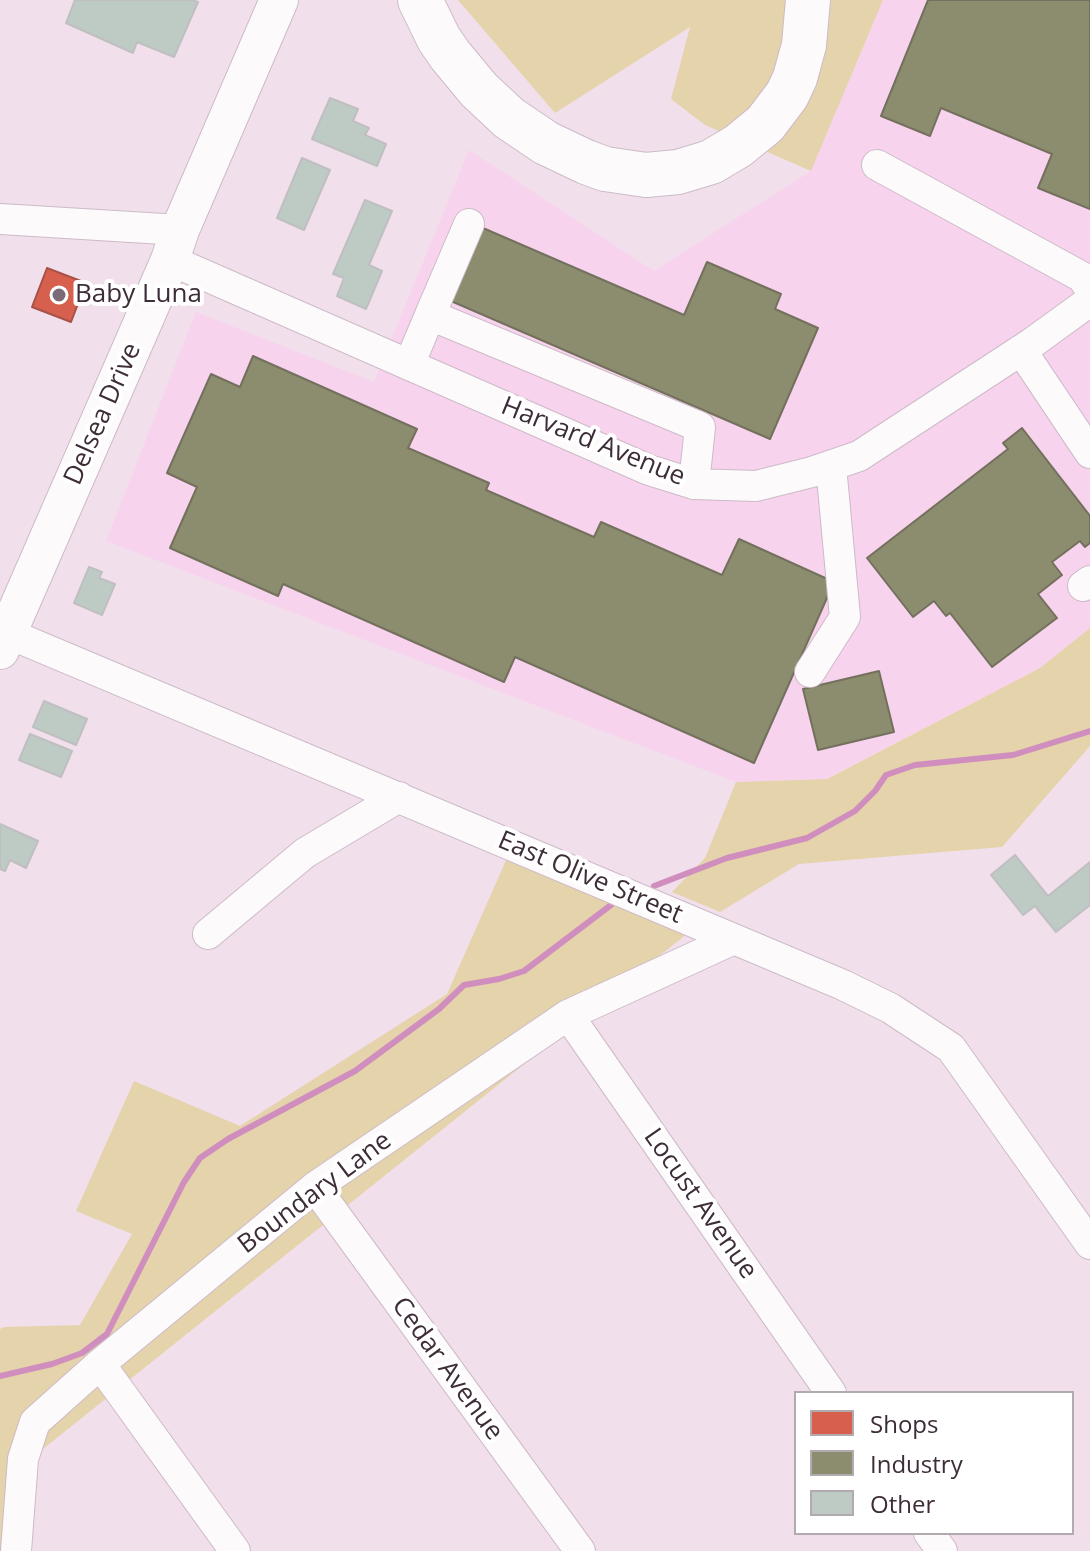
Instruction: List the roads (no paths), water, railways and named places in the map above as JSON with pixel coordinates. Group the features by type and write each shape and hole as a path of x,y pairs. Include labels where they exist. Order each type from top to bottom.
{"highway":[{"path":"420,0 450,55 479,90 509,118 546,143 586,162 605,169 646,175 678,172 711,162 738,146 765,124 787,95 800,61 808,0"}],"main road":[{"name":"Delsea Drive","path":"3,637 279,0"}],"street":[{"path":"877,165 1082,277 1090,289"},
{"path":"0,219 175,245"},
{"path":"409,365 469,224"},
{"name":"Harvard Avenue","path":"175,245 409,365 649,470 694,484 756,486 859,456 1090,301"},
{"path":"430,315 700,427 694,484"},
{"path":"1021,350 1090,453"},
{"path":"810,672 845,617 831,466"},
{"name":"East Olive Street","path":"3,637 399,797 843,985 890,1008 951,1048 1090,1244"},
{"path":"208,934 305,853 399,797"},
{"name":"Boundary Lane","path":"16,1551 23,1459 35,1422 100,1364 315,1187 568,1015 734,939"},
{"name":"Locust Avenue","path":"568,1015 830,1391"},
{"name":"Cedar Avenue","path":"315,1187 580,1551"},
{"path":"100,1364 235,1551"}],"waterway":[{"path":"654,886 727,858 807,838 855,811 886,775 915,765 1013,755 1090,731"},
{"path":"0,1376 52,1364 82,1353 107,1334 184,1182 200,1158 228,1139 355,1071 439,1009 464,985 524,971 611,905"}],"place":[{"name":"Baby Luna","path":"59,295"}]}
